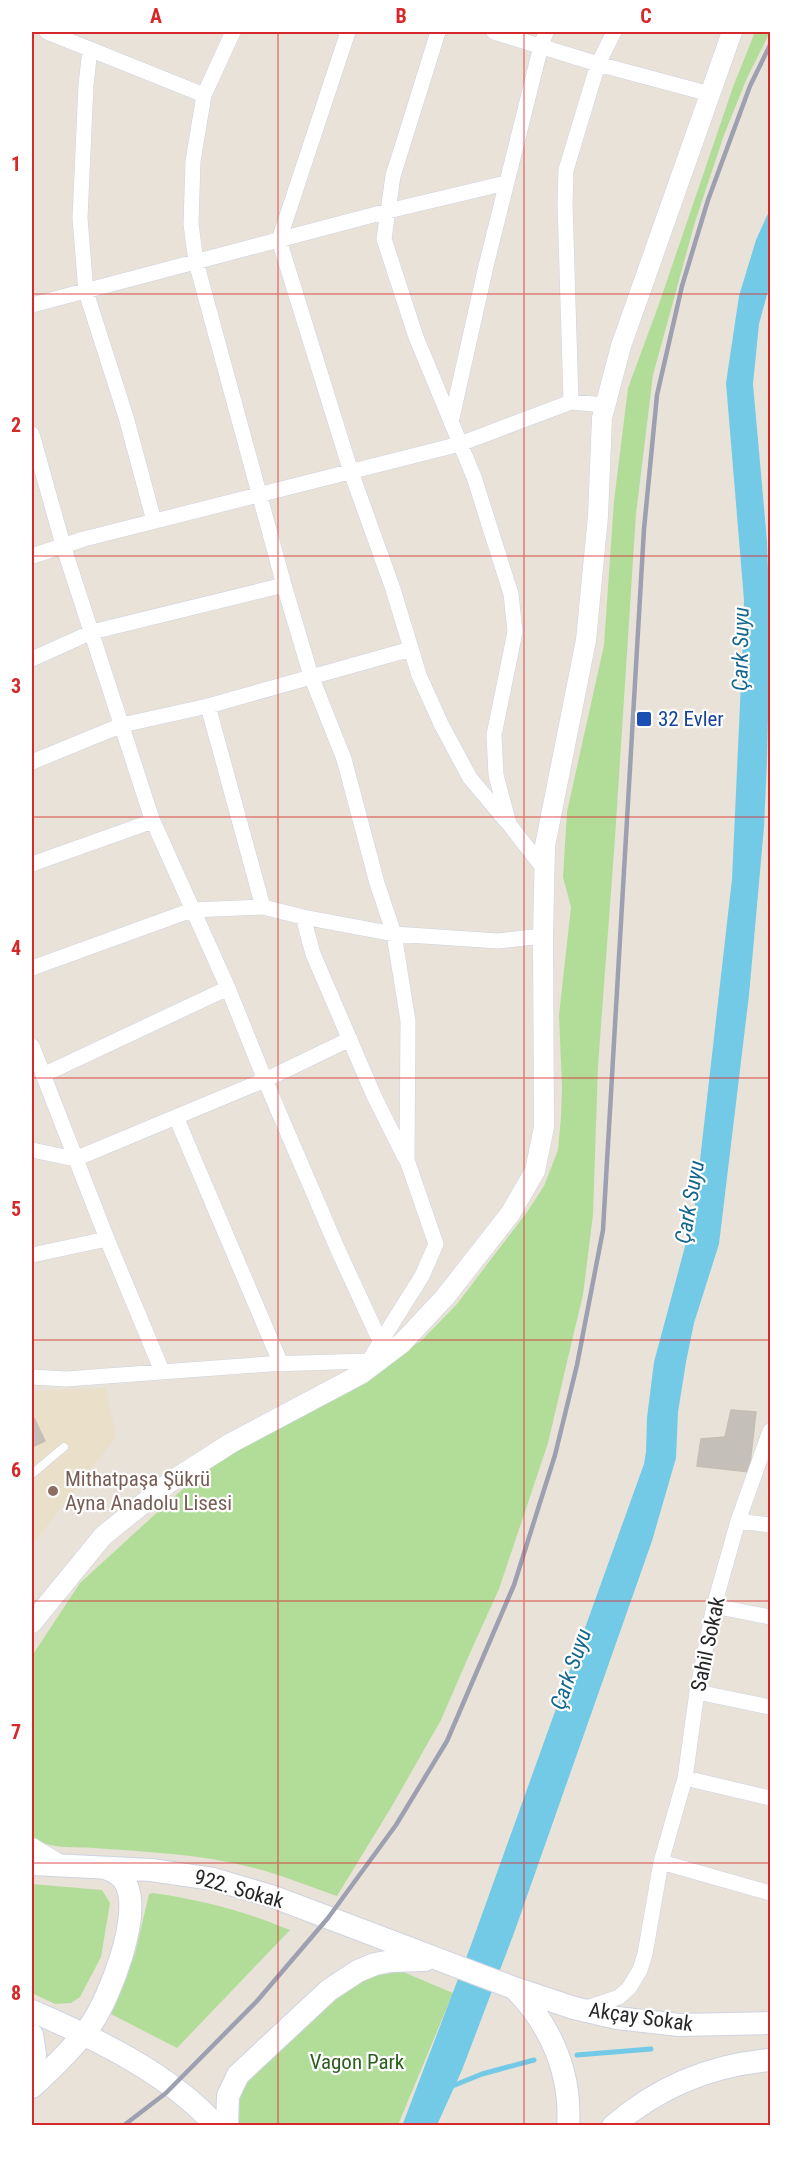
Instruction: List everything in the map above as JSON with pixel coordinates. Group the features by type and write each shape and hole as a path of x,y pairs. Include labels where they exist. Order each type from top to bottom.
{"main road":[{"name":"922. Sokak","path":"32,1864 151,1870 213,1879 274,1897 514,1988 541,2020 560,2060 570,2108 568,2126"},
{"path":"32,2087 84,2033 97,2015 123,1950 130,1914 129,1892 118,1874 105,1868"},
{"name":"922. Sokak","path":"227,2126 228,2096 238,2075 329,1990 358,1971 375,1964 391,1961 443,1962"},
{"name":"Akçay Sokak","path":"514,1988 616,2018 679,2025 771,2023"},
{"path":"32,2011 84,2033 173,2086 207,2114 216,2126"},
{"path":"84,2033 166,2093 201,2126"},
{"path":"32,2036 35,2054 32,2074"},
{"path":"614,2126 643,2103 680,2083 745,2062 771,2060"}],"street":[{"path":"47,32 204,95"},
{"path":"233,32 204,95 193,161 191,224 196,262 284,585 311,676 344,759 377,883 394,933 408,1021 407,1160"},
{"path":"348,32 279,240 351,472 393,589 419,675 436,714 470,778 544,869"},
{"path":"438,32 393,176 384,239 416,337 474,477 511,594 515,632 494,735 496,775 509,825"},
{"path":"494,32 544,39 598,64 710,94"},
{"path":"571,402 566,170 598,64 614,32"},
{"path":"32,1623 103,1536 171,1482 231,1443 365,1368 402,1343 445,1297 510,1214 535,1172 544,1127 545,846 586,640 598,516 602,417 621,346 732,32"},
{"path":"451,422 506,183 544,39"},
{"path":"90,50 86,85 80,218 87,292 126,417 154,521"},
{"path":"32,305 388,211 506,183"},
{"path":"32,556 63,545 154,521 460,444 571,402 605,405"},
{"path":"32,434 63,545 153,821 228,988 338,1250 381,1341"},
{"path":"32,659 92,632 284,585"},
{"path":"32,762 122,725 208,706 411,649"},
{"path":"208,706 263,907"},
{"path":"32,864 153,821"},
{"path":"32,969 192,910 263,907 303,917 394,933 498,941 543,936"},
{"path":"303,917 313,954 374,1096 407,1160 436,1244 422,1276 365,1368"},
{"path":"42,1075 228,988"},
{"path":"32,1150 75,1159 265,1080 350,1039"},
{"path":"32,1046 75,1159 162,1371"},
{"path":"176,1117 282,1364"},
{"path":"32,1255 107,1239"},
{"path":"32,1377 66,1378 282,1364 365,1368"},
{"name":"Sahil Sokak","path":"581,2009 619,1997 629,1988 640,1970 645,1954 661,1862 685,1778 697,1692 714,1606 738,1521 771,1431"},
{"path":"738,1521 771,1525"},
{"path":"714,1606 771,1617"},
{"path":"697,1692 771,1707"},
{"path":"685,1778 771,1798"},
{"path":"32,1848 60,1865"},
{"path":"661,1862 771,1893"}],"lane":[{"path":"32,1474 64,1447"}],"shaded area":[{"name":"Mithatpaşa Şükrü Ayna Anadolu Lisesi","path":"106,1388 116,1437 32,1545 32,1391"}],"green space":[{"path":"755,32 770,32 747,78 724,135 695,222 653,375 636,514 598,1066 593,1215 583,1295 548,1443 499,1589 441,1720 337,1896 234,1863 154,1852 61,1847 45,1844 32,1837 32,1656 80,1583 185,1487 227,1453 421,1341 457,1304 544,1186 558,1150 561,1117 559,1015 571,907 563,877 567,812 604,645 614,501 628,388 733,87"},
{"path":"32,1884 102,1890 110,1903 101,1957 80,1997 71,2003 55,2004 32,1993"},
{"path":"149,1894 223,1907 290,1930 177,2048 111,2014 135,1954"},
{"name":"Vagon Park","path":"382,1963 453,1993 398,2125 225,2125 241,2073"}],"water":[{"path":"770,209 770,284 759,324 753,384 767,541 770,633 764,827 749,995 719,1244 694,1323 678,1412 676,1458 652,1541 514,1933 462,2070 437,2125 402,2126 471,1945 644,1464 654,1362 694,1213 732,879 743,639 744,600 726,383 739,296 756,240"}],"building":[{"path":"731,1410 756,1412 749,1472 697,1466 701,1439 725,1437"},
{"path":"32,1414 45,1441 32,1447"}],"waterway":[{"path":"577,2055 651,2049"},
{"path":"450,2087 482,2074 534,2060"}],"railway":[{"path":"123,2126 166,2093 257,2001 328,1918 396,1825 447,1741 514,1585 555,1455 577,1365 603,1230 644,529 657,395 682,286 708,200 750,86 770,45"}],"place":[{"name":"32 Evler","path":"644,719"},
{"name":"Mithatpaşa Şükrü Ayna Anadolu Lisesi","path":"53,1491"}],"water label":[{"name":"Çark Suyu","path":"740,649"},
{"name":"Çark Suyu","path":"689,1202"},
{"name":"Çark Suyu","path":"570,1669"}]}
